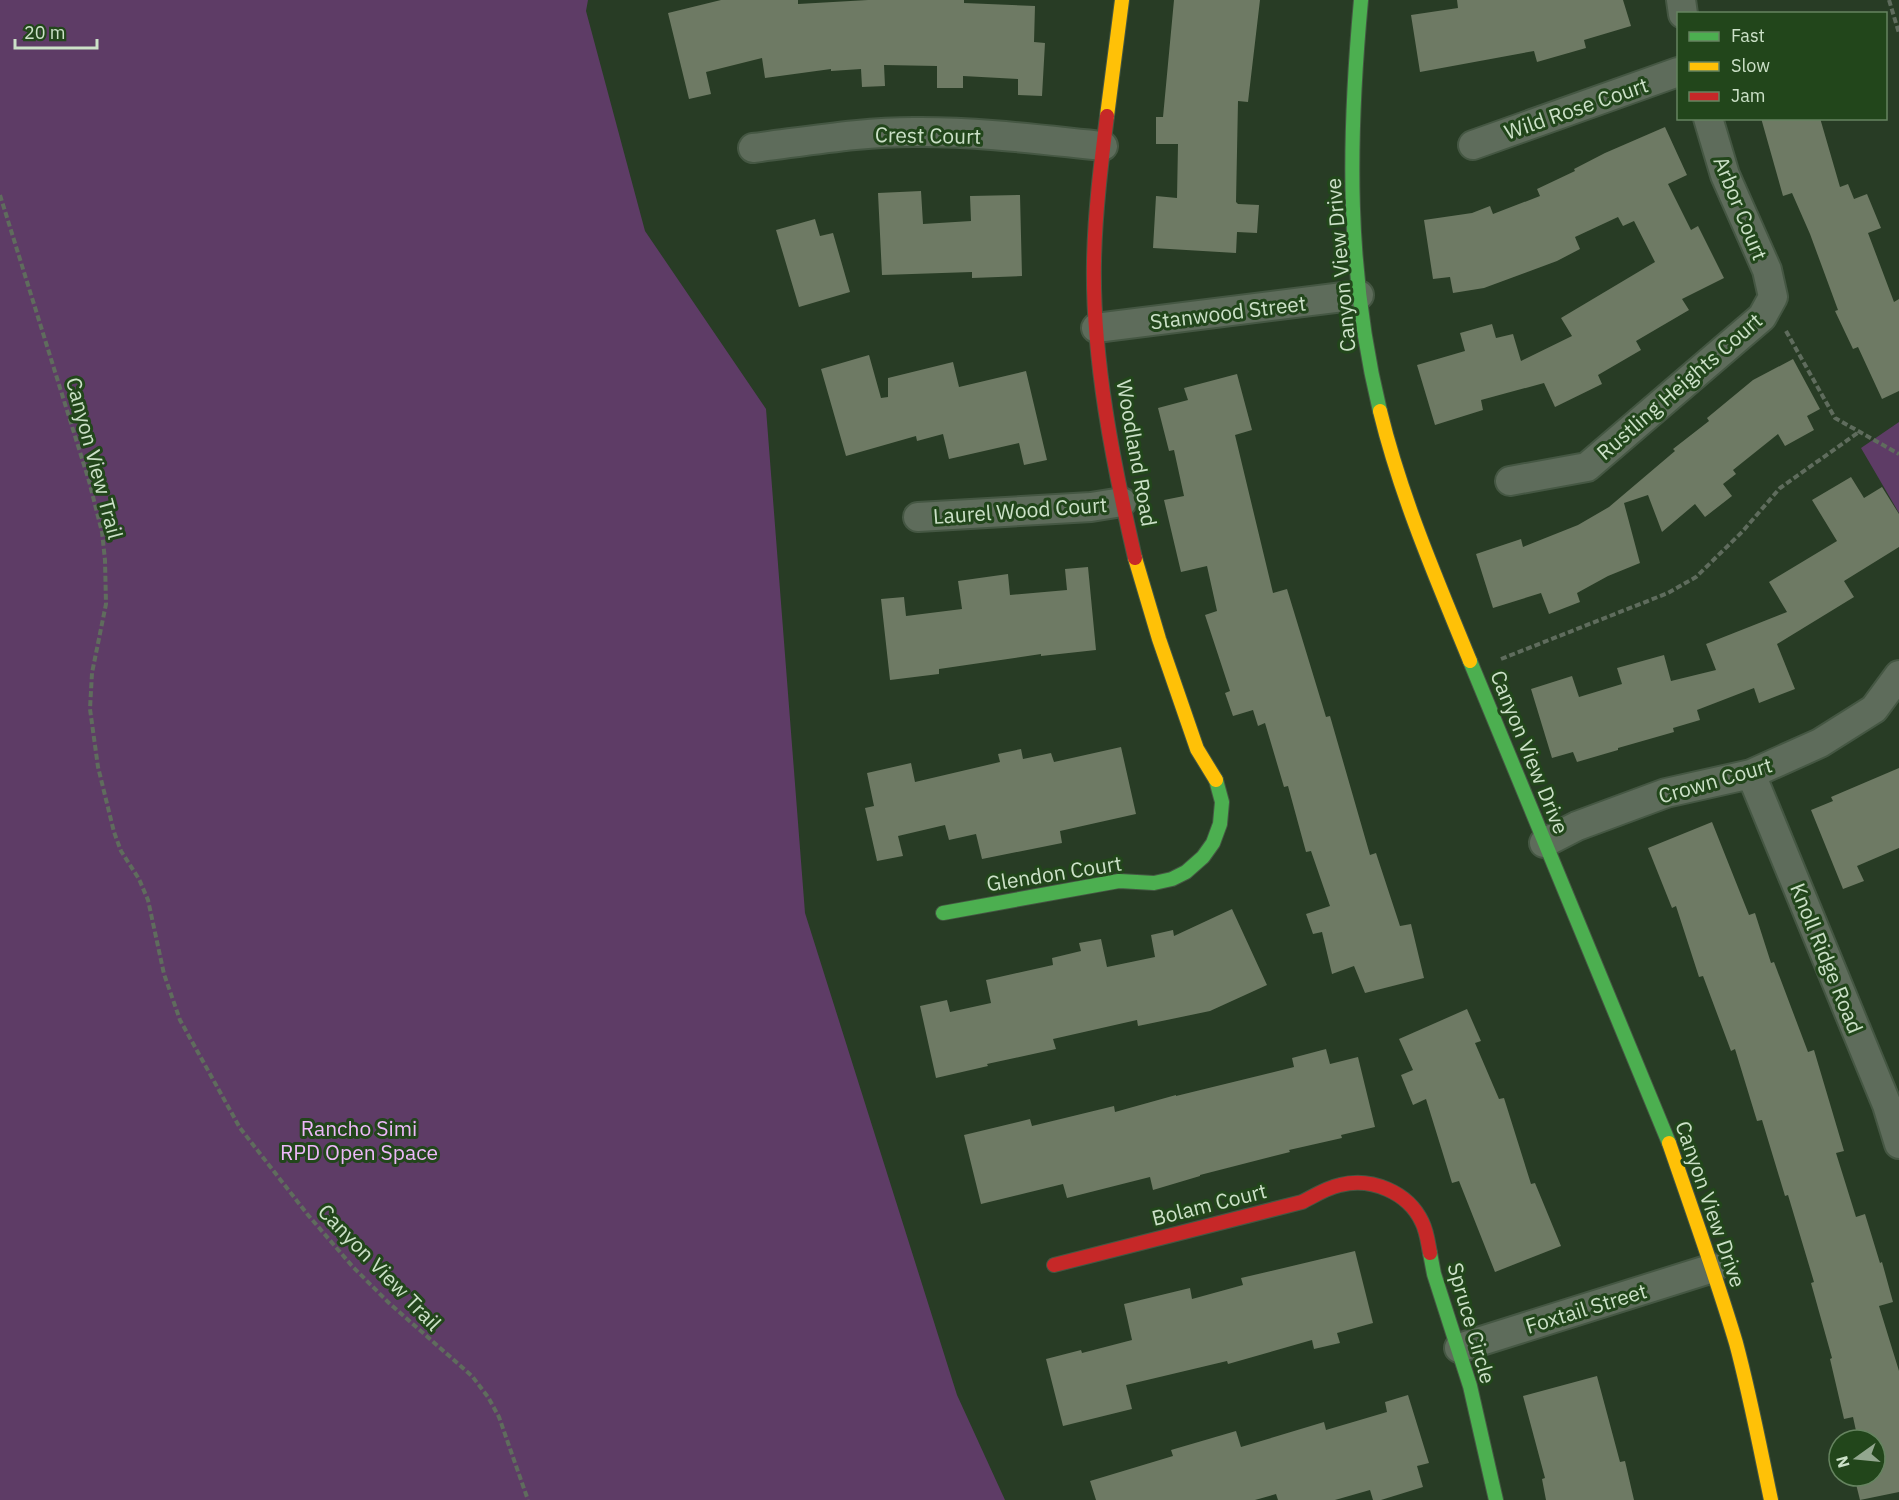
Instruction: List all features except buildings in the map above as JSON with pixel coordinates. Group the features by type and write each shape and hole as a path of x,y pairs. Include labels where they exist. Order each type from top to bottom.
{"street":[{"name":"Woodland Road","path":"1122,0 1098,192 1094,263 1098,354 1122,502 1140,579 1158,639 1197,748 1215,777 1222,802 1220,824 1213,843 1203,857 1186,872 1172,879"},
{"name":"Canyon View Drive","path":"1361,0 1351,128 1352,217 1359,295 1372,373 1391,454 1417,533 1666,1136 1713,1268 1752,1411 1771,1500"},
{"name":"Wild Rose Court","path":"1473,145 1677,72"},
{"name":"Arbor Court","path":"1709,120 1725,175 1767,270 1773,297"},
{"name":"Crest Court","path":"753,148 855,134 921,132 994,135 1103,146"},
{"name":"Stanwood Street","path":"1096,328 1359,295"},
{"name":"Rustling Heights Court","path":"1510,481 1587,467 1762,317 1773,297"},
{"name":"Laurel Wood Court","path":"918,517 1091,507 1122,502"},
{"name":"Crown Court","path":"1544,843 1577,826 1666,793 1751,774 1820,743 1874,709 1899,675"},
{"name":"Knoll Ridge Road","path":"1751,774 1893,1102 1899,1144"},
{"name":"Glendon Court","path":"943,913 1119,881 1154,883 1172,879"},
{"name":"Bolam Court","path":"1054,1265 1302,1202 1332,1187 1357,1183 1372,1184"},
{"name":"Spruce Circle","path":"1372,1184 1391,1190 1410,1204 1421,1218 1430,1243 1433,1271 1459,1348 1484,1440 1496,1500"},
{"name":"Foxtail Street","path":"1459,1348 1713,1268"}],"path":[{"path":"1889,0 1899,33"},
{"name":"Canyon View Trail","path":"0,195 86,470 102,532 106,604 93,673 90,709 98,767 121,851 139,879 148,900 164,974 180,1020 240,1128 308,1215 353,1267 389,1303 472,1376 488,1397 499,1417 528,1500"},
{"path":"1773,297 1788,335 1835,418 1899,454"},
{"path":"1473,670 1668,593 1696,577 1742,532 1780,488 1859,432"}],"green space":[{"name":"Rancho Simi RPD Open Space","path":"0,0 588,0 586,11 645,231 766,409 805,913 957,1395 1005,1500 0,1500"},
{"path":"1899,422 1899,513 1861,448"}],"traffic: fast":[{"path":"1361,0 1352,155 1353,206 1361,308 1380,411"},
{"path":"1470,661 1669,1143"},
{"path":"943,913 1119,881 1154,883 1172,879 1186,872 1203,857 1213,843 1220,824 1222,802 1216,780"},
{"path":"1430,1253 1434,1274 1470,1386 1496,1500"}],"traffic: slow":[{"path":"1107,116 1122,0"},
{"path":"1380,411 1409,506 1470,661"},
{"path":"1135,558 1159,639 1197,749 1216,780"},
{"path":"1669,1143 1736,1343 1771,1500"}],"traffic: jam":[{"path":"1107,116 1094,261 1096,335 1112,448 1135,558"},
{"path":"1054,1265 1302,1202 1330,1188 1352,1183 1376,1185 1408,1202 1424,1226 1430,1253"}]}
